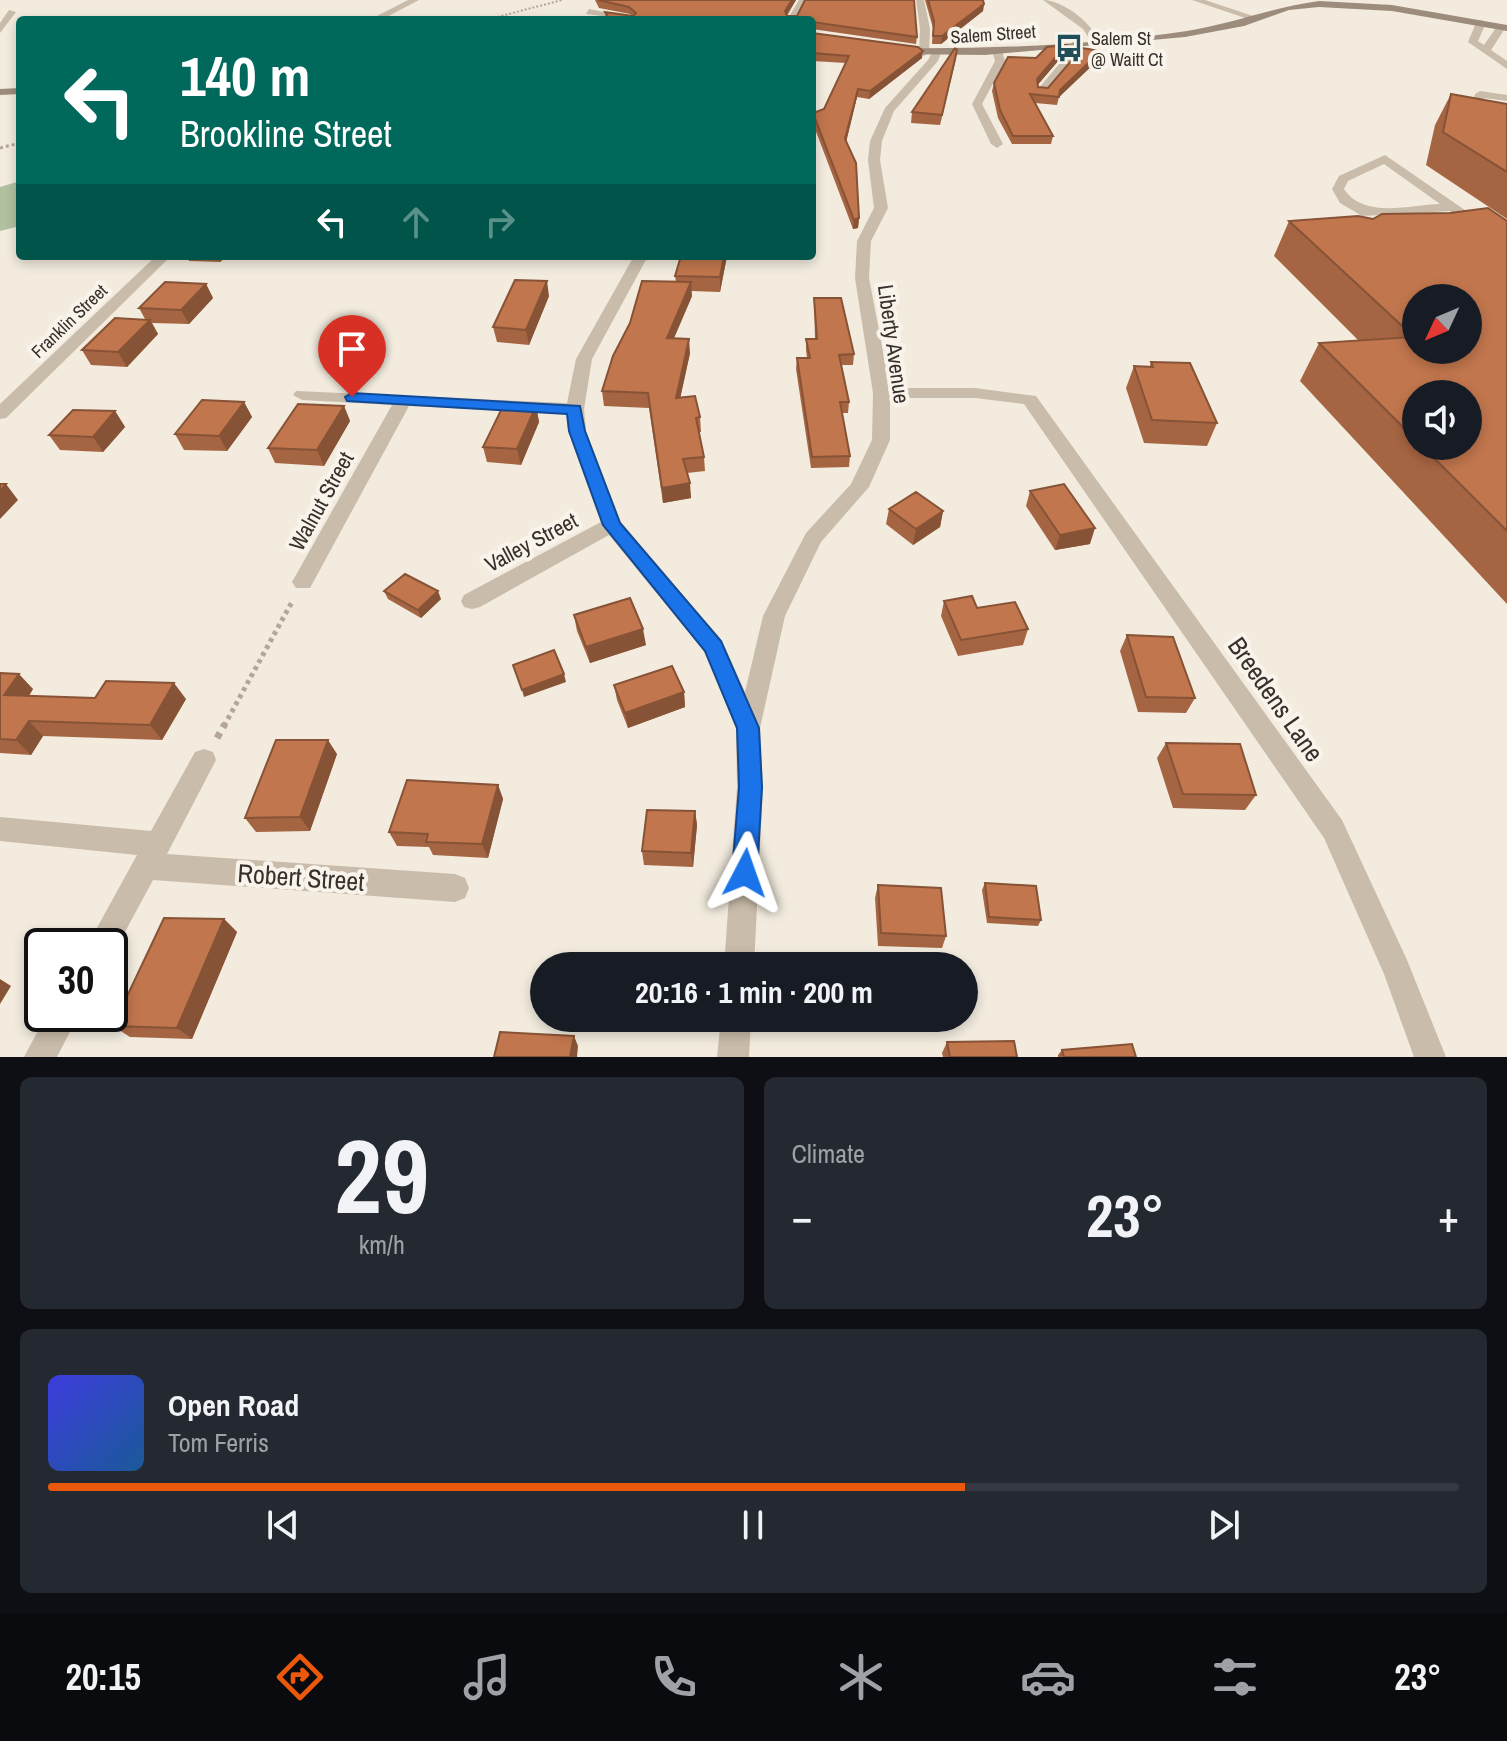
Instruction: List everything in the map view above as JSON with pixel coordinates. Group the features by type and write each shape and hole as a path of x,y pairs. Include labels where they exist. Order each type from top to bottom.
{"main road":[{"name":"Salem Street","path":"886,50 930,53 997,51 1203,32 1295,6 1342,4 1392,8 1504,27"}],"street":[{"path":"382,16 415,0"},
{"path":"920,0 930,53"},
{"path":"1047,0 1087,27 1096,42"},
{"path":"1196,0 1257,19"},
{"path":"0,30 12,12"},
{"path":"589,12 609,16"},
{"path":"1481,23 1473,42 1507,66"},
{"path":"1486,50 1504,27"},
{"path":"1042,91 1076,50 1075,44"},
{"path":"997,51 1000,61 977,104 997,144"},
{"name":"Liberty Avenue","path":"748,728 774,616 813,538 859,487 881,440 882,393 862,278 864,241 881,208 872,168 879,124 933,61 930,53"},
{"path":"1507,98 1480,94 1474,116 1507,123"},
{"path":"1453,207 1362,212 1345,200 1338,189 1343,179 1385,159 1507,245"},
{"name":"Franklin Street","path":"0,414 160,260"},
{"path":"639,260 584,359 575,409 577,431 612,525 714,647 748,728 750,787 740,952"},
{"name":"Breedens Lane","path":"882,393 974,392 1030,400 1333,829 1397,970 1430,1057"},
{"path":"302,395 575,409"},
{"name":"Walnut Street","path":"303,582 403,400"},
{"name":"Valley Street","path":"472,601 612,525"},
{"path":"112,928 204,760"},
{"name":"Robert Street","path":"6,830 97,837 152,855 455,888"},
{"path":"40,1057 54,1032"},
{"path":"733,1057 735,1032"}],"path":[{"path":"501,16 562,0"},
{"path":"204,760 303,582"}],"green space":[{"path":"16,182 16,227 0,231 0,187"}],"building":[{"path":"598,0 792,0 785,11 787,16 633,16 636,13 629,7"},
{"path":"805,0 914,0 917,37 816,23 816,16 797,16"},
{"path":"928,0 983,0 984,4 942,36 933,36 934,21"},
{"path":"605,12 633,16 608,16"},
{"path":"816,34 918,47 923,51 870,91 858,89 845,139 856,163 859,218 854,220 816,121 816,112 824,109 849,56 816,53"},
{"path":"1066,45 1037,79 1038,87 1048,88 1082,48 1101,51 1060,90 1059,97 1030,94 1053,136 1013,136 1000,110 994,83 1008,57 1036,58 1047,47"},
{"path":"955,48 942,115 912,112"},
{"path":"1451,94 1507,104 1507,172 1443,132"},
{"path":"1488,208 1507,221 1507,531 1436,460 1482,460 1482,380 1402,380 1402,426 1319,343 1402,338 1402,364 1482,364 1482,284 1402,284 1402,326 1289,221 1358,216 1373,219 1382,214 1450,213"},
{"path":"680,260 723,260 720,277 675,276"},
{"path":"515,280 547,281 526,330 493,327"},
{"path":"642,281 691,282 667,338 689,339 676,398 695,396 704,457 683,459 690,483 662,488 648,393 602,391 613,356 630,323"},
{"path":"165,282 206,284 181,310 139,308"},
{"path":"814,298 841,298 854,354 839,355 849,402 840,402 850,456 812,457 797,358 810,358 806,339 817,339"},
{"path":"115,318 150,320 118,352 82,350"},
{"path":"1151,362 1190,363 1217,423 1152,420 1134,366 1153,367"},
{"path":"202,400 244,402 219,436 175,434"},
{"path":"298,404 344,406 317,450 268,448"},
{"path":"504,404 536,406 517,449 483,447"},
{"path":"73,410 115,411 93,437 49,435"},
{"path":"1064,484 1095,528 1060,535 1030,491"},
{"path":"916,492 943,511 916,529 889,509"},
{"path":"405,574 438,591 418,610 384,591"},
{"path":"972,596 977,608 1015,602 1028,629 961,640 944,601"},
{"path":"630,598 643,629 586,647 574,615"},
{"path":"1127,635 1173,637 1195,698 1146,697"},
{"path":"554,650 564,674 522,690 513,665"},
{"path":"672,666 684,692 625,713 614,685"},
{"path":"0,673 19,674 4,695 95,698 106,681 174,683 150,725 29,721 16,740 0,739"},
{"path":"276,740 328,740 300,817 245,818"},
{"path":"1166,743 1240,744 1256,795 1183,794"},
{"path":"407,780 498,785 482,844 426,842 428,834 389,832"},
{"path":"647,810 695,811 691,853 642,851"},
{"path":"985,883 1036,886 1041,920 989,917"},
{"path":"878,885 941,888 946,936 881,933"},
{"path":"164,918 224,919 177,1028 128,1026 128,994"},
{"path":"500,1032 574,1036 570,1057 494,1057"},
{"path":"1014,1041 1017,1057 950,1057 947,1042"},
{"path":"1132,1044 1136,1057 1064,1057 1062,1050"}],"place":[{"name":"Salem St @ Waitt Ct","path":"1069,48"}],"route":[{"path":"352,397 575,409 577,431 612,525 714,647 748,728 750,787 745,873"}]}
